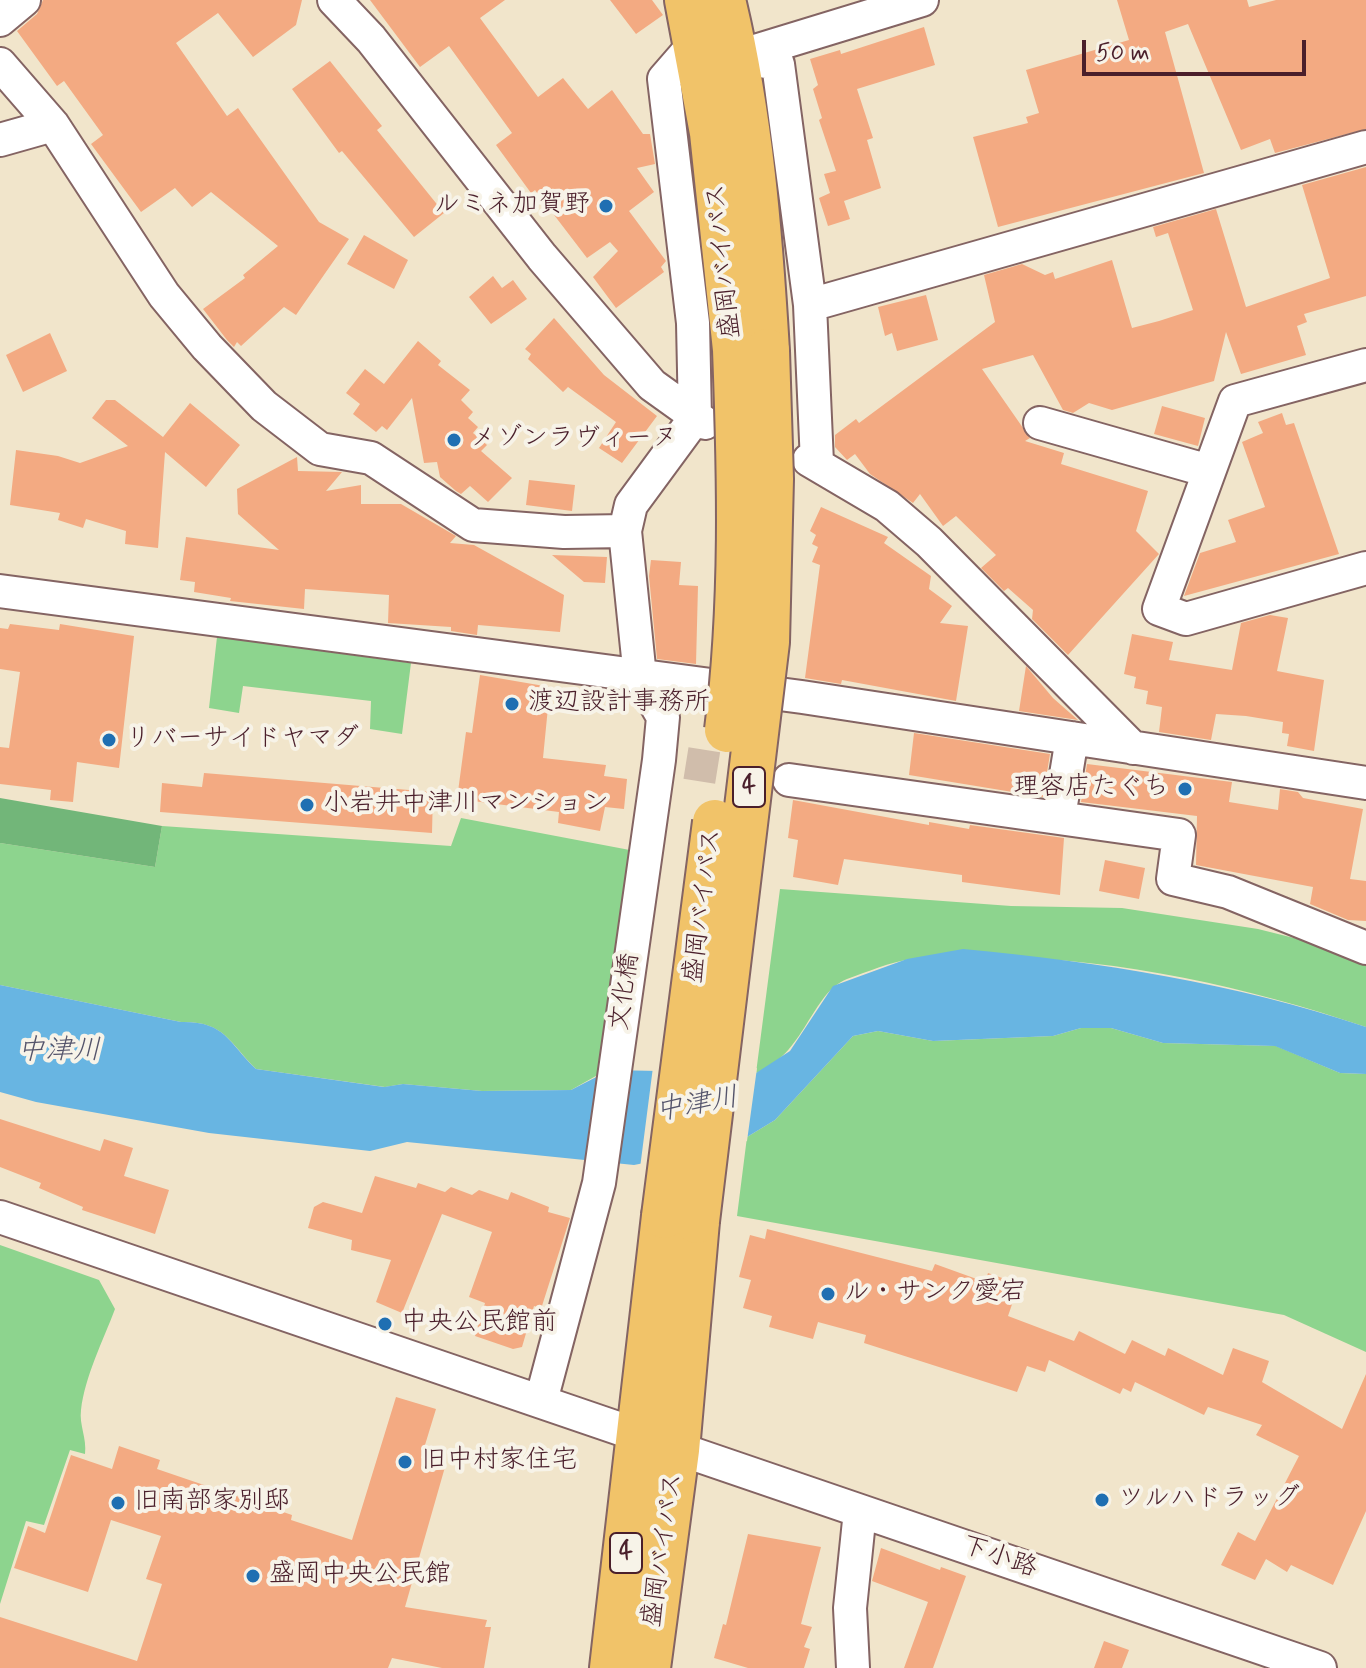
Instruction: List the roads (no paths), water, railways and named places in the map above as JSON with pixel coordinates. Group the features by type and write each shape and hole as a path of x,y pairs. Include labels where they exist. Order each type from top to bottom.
{"highway":[{"name":"盛岡バイパス","path":"723,0 737,57 759,225 751,351"},
{"name":"盛岡バイパス","path":"648,1668 659,1444 681,1219 767,642 771,479 692,20"},
{"name":"盛岡バイパス","path":"612,1668 659,1444"}],"street":[{"path":"0,20 24,0"},
{"path":"334,0 371,39 569,290 652,385 700,420"},
{"path":"737,57 857,9 922,0"},
{"path":"640,677 625,531 631,505 700,420 693,323 664,79 692,20"},
{"path":"737,57 778,64 810,305 813,462 887,506 929,542 1133,748"},
{"path":"0,64 53,125 164,295 207,347 264,406 320,449 371,458 473,525 564,532 625,531"},
{"path":"0,140 53,125"},
{"path":"810,305 1366,147"},
{"path":"1366,365 1235,401 1159,609 1186,619 1366,568"},
{"path":"1040,423 1209,471"},
{"path":"0,591 802,697 1366,783"},
{"name":"文化橋","path":"541,1401 590,1224 673,761 663,717 640,677"},
{"path":"1059,817 1072,738"},
{"path":"789,780 1179,835 1173,879 1228,892 1366,948"},
{"name":"下小路","path":"0,1217 264,1310 541,1401 659,1444 1320,1668"},
{"path":"853,1668 850,1608 860,1511"}],"water":[{"name":"中津川","path":"963,949 1066,960 1167,976 1267,998 1366,1027 1366,1074 1340,1073 1275,1046 1163,1043 1111,1028 1081,1028 1053,1036 933,1041 878,1031 853,1036 775,1120 747,1137 689,1154 634,1165 407,1142 370,1151 209,1133 36,1102 0,1092 0,985 207,1025 224,1035 256,1069 384,1087 403,1084 482,1091 571,1090 610,1070 756,1073 790,1051 833,986 907,959"}],"tunnel":[{"path":"686,763 774,777"}],"place":[{"name":"ルミネ加賀野","path":"606,206"},
{"name":"メゾンラヴィーヌ","path":"454,440"},
{"name":"渡辺設計事務所","path":"512,704"},
{"name":"リバーサイドヤマダ","path":"109,740"},
{"name":"理容店たぐち","path":"1185,789"},
{"name":"小岩井中津川マンション","path":"307,805"},
{"name":"ル・サンク愛宕","path":"828,1294"},
{"name":"中央公民館前","path":"385,1324"},
{"name":"旧中村家住宅","path":"405,1462"},
{"name":"ツルハドラッグ","path":"1102,1500"},
{"name":"旧南部家別邸","path":"118,1503"},
{"name":"盛岡中央公民館","path":"253,1576"}]}
